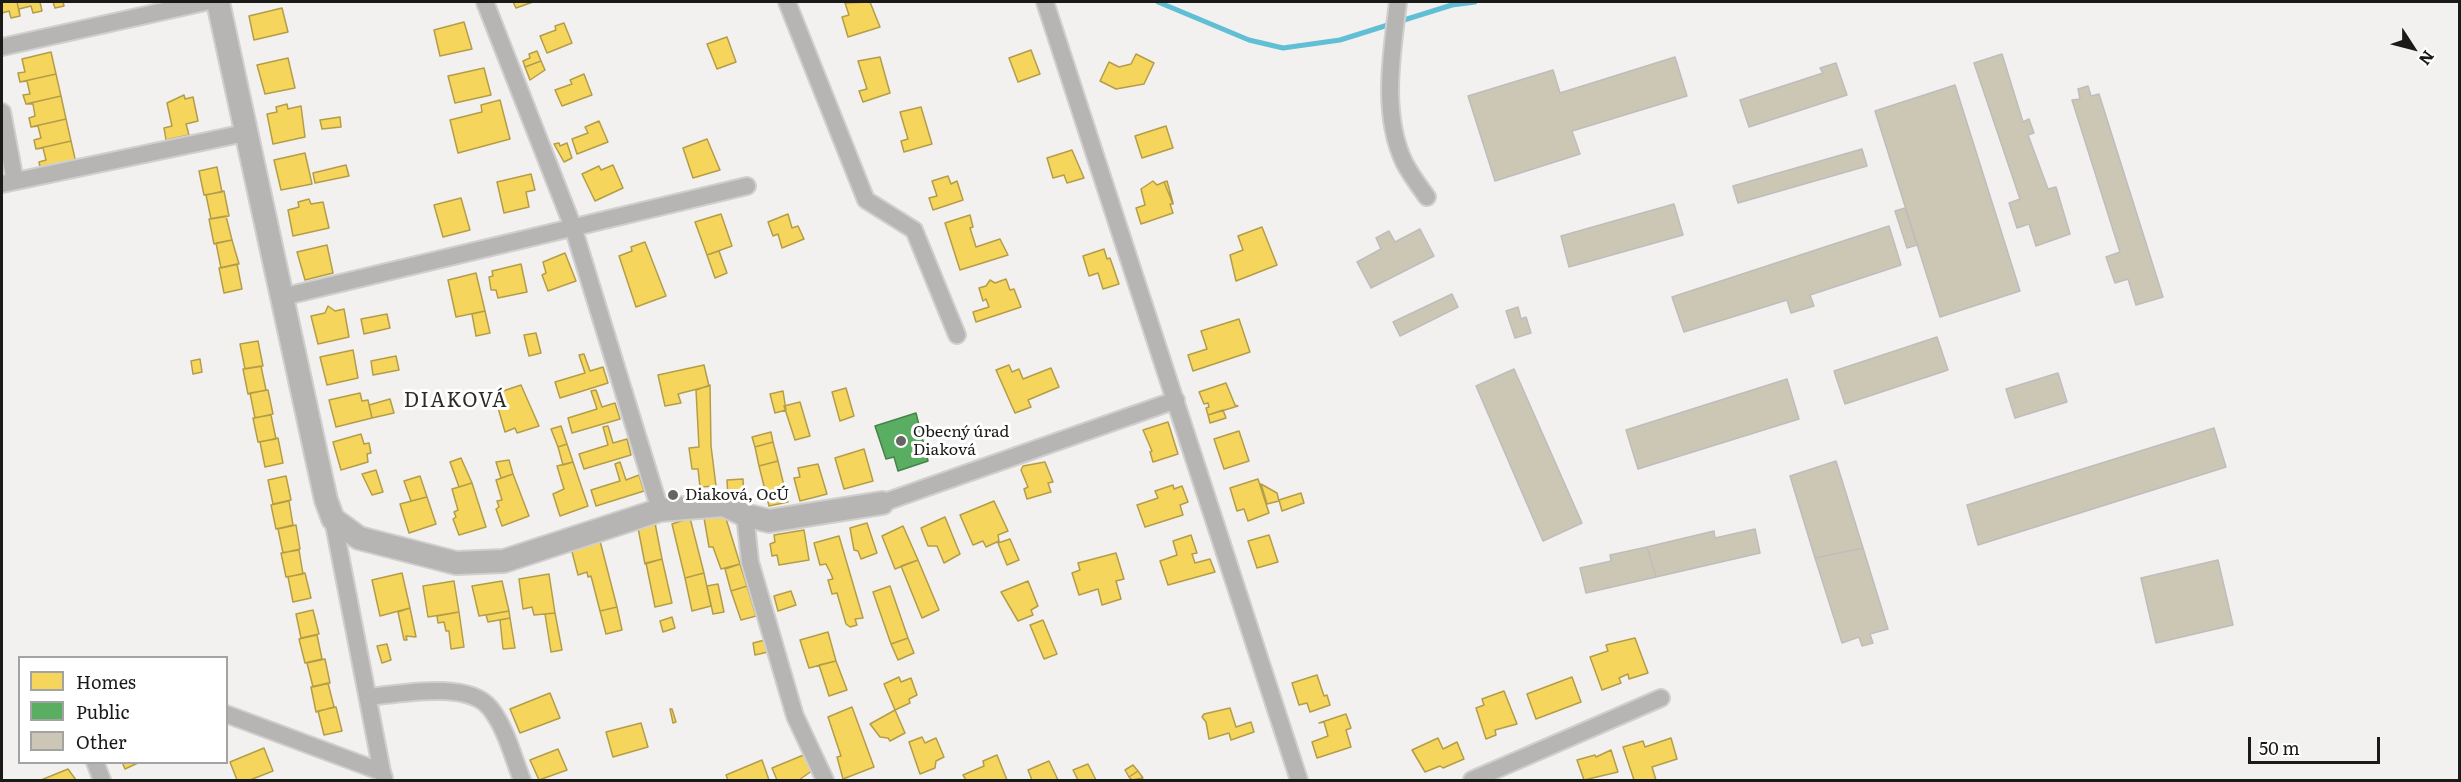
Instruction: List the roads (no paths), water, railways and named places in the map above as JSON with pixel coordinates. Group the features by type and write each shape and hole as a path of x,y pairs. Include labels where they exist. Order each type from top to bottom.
{"street":[{"path":"2,46 206,2"},
{"path":"218,2 326,500 333,519 383,776"},
{"path":"485,2 573,226 660,510"},
{"path":"787,2 866,200 914,230 957,335"},
{"path":"1045,2 1299,780"},
{"path":"1398,2 1390,106 1395,137 1404,163 1427,197"},
{"path":"2,112 8,183 245,133"},
{"path":"282,297 747,186"},
{"path":"333,519 359,538 456,563 504,561 660,510 724,505 745,515 769,521 882,503 1176,400"},
{"path":"745,515 750,562 795,716 825,780"},
{"path":"368,697 445,690 469,695 488,706 500,724 522,780"},
{"path":"1472,780 1492,776 1661,698"},
{"path":"228,715 383,776"},
{"path":"96,764 102,780"}],"waterway":[{"path":"1158,2 1249,40 1283,48 1340,40 1452,5 1475,2"}],"place":[{"name":"Obecný úrad Diaková","path":"901,441"},
{"name":"Diaková, OcÚ","path":"673,495"}],"district":[{"name":"DIAKOVÁ","path":"456,401"}]}
